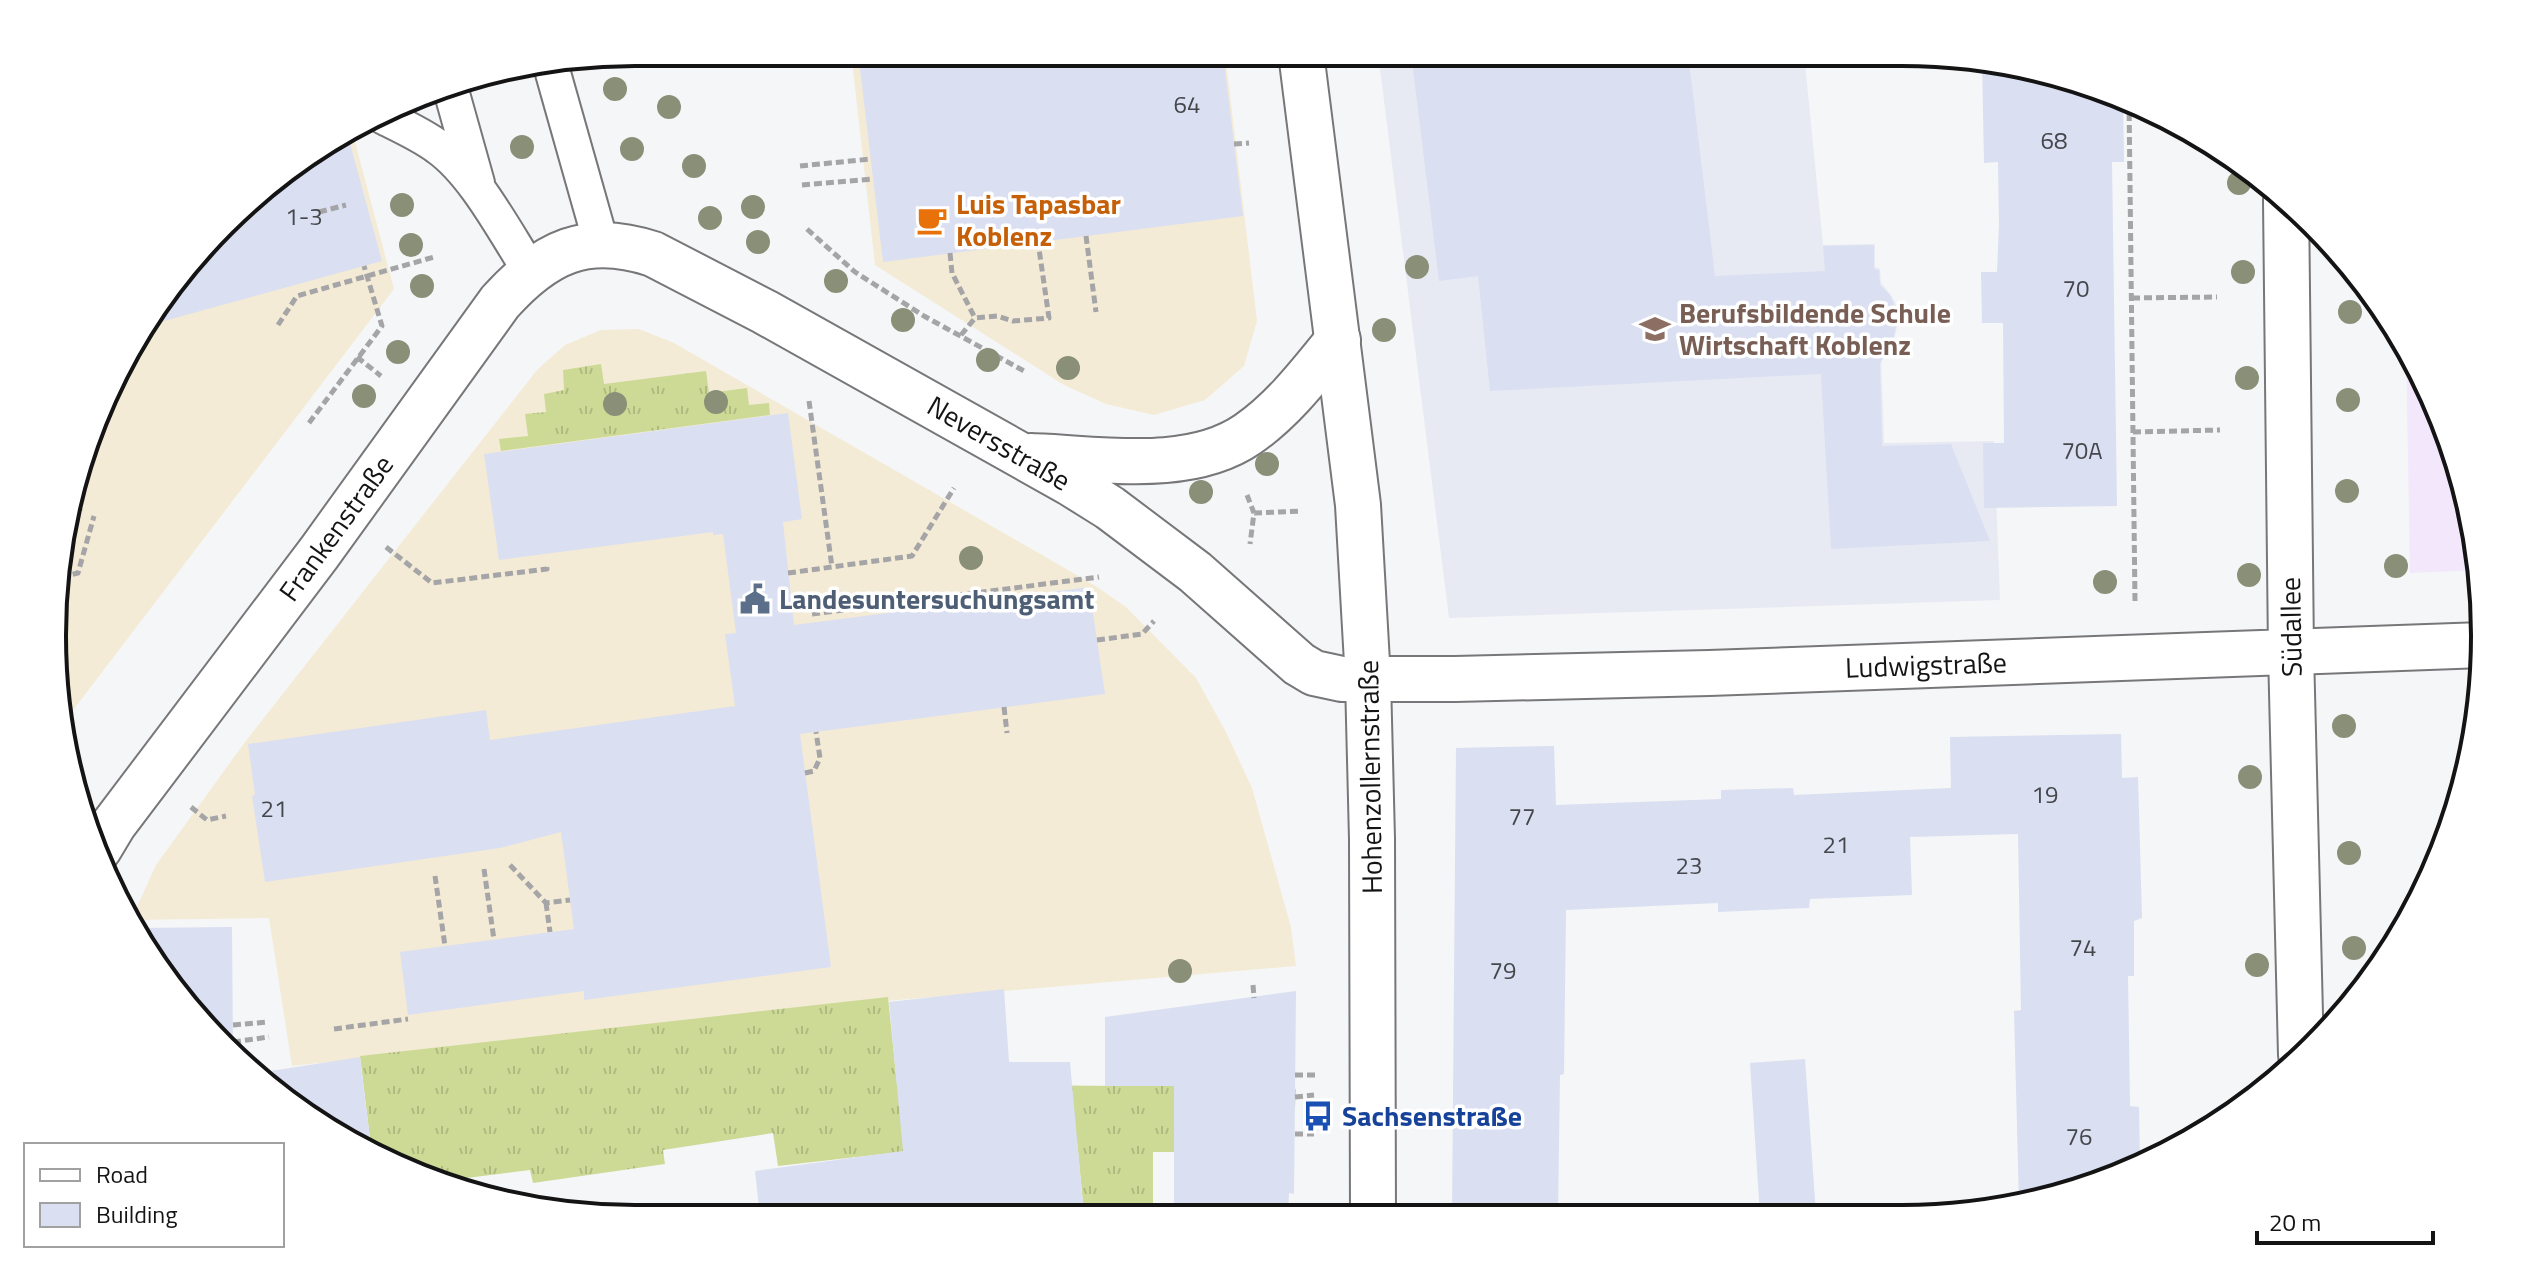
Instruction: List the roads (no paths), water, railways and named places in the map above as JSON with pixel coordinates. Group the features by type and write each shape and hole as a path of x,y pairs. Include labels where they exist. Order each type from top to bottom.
{"street":[{"name":"Hohenzollernstraße","path":"1303,66 1358,505 1368,680 1374,969 1373,1205"},
{"name":"Südallee","path":"2286,216 2291,652 2301,1041"},
{"name":"Frankenstraße","path":"104,840 347,515 486,321 515,286 531,272 568,250 601,243"},
{"name":"Neversstraße","path":"601,243 653,254 1024,455 1110,508 1165,549 1299,664 1327,677 1368,680"},
{"path":"1024,455 1157,461 1205,454 1247,435 1277,410 1338,340"},
{"name":"Ludwigstraße","path":"1368,680 1709,673 2471,645"}],"lane":[{"path":"553,72 601,243"},
{"path":"453,96 479,190"},
{"path":"392,121 441,149 479,190 531,272"}],"place":[{"name":"Luis Tapasbar Koblenz","path":"932,220"},
{"name":"Berufsbildende Schule Wirtschaft Koblenz","path":"1655,329"},
{"name":"Landesuntersuchungsamt","path":"755,599"},
{"name":"Sachsenstraße","path":"1318,1116"}]}
